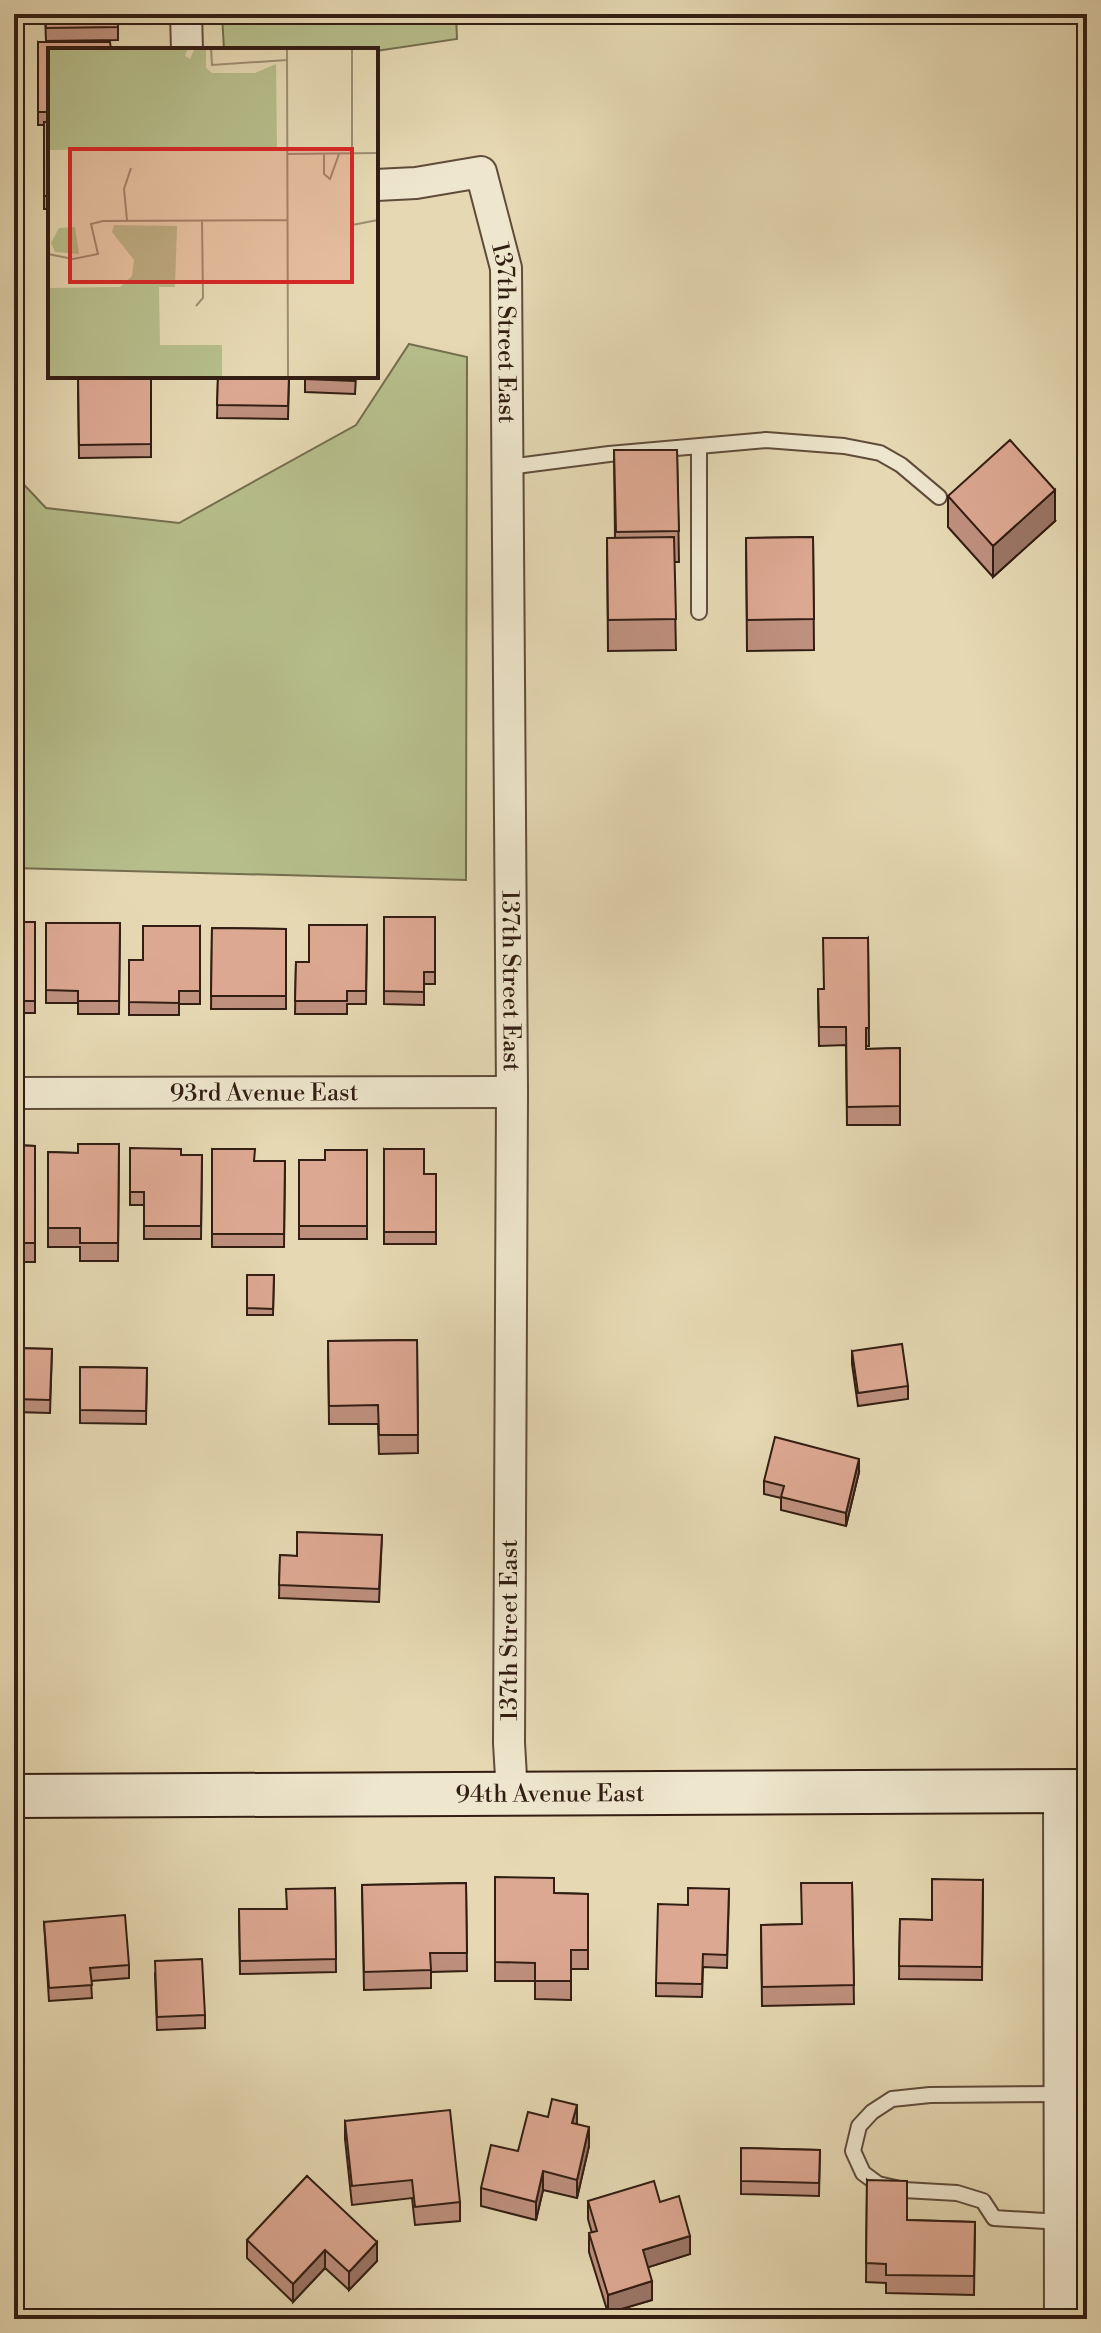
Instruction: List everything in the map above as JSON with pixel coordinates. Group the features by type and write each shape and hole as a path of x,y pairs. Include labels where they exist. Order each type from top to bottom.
{"main road":[{"name":"94th Avenue East","path":"14,1796 1074,1791"}],"street":[{"path":"186,14 187,48"},
{"name":"137th Street East","path":"378,185 416,183 481,172 506,268 512,1092 509,1743 512,1794"},
{"name":"93rd Avenue East","path":"14,1093 512,1092"},
{"path":"1063,2319 1062,2094 1074,1791"}],"lane":[{"path":"508,467 766,440 844,446 880,453 901,465 939,497"},
{"path":"699,446 699,612"},
{"path":"1062,2094 930,2095 892,2099 872,2112 859,2126 853,2151 863,2173 878,2184 904,2190 957,2193 983,2201 994,2218 1063,2222"}],"green space":[{"path":"222,14 456,14 457,39 378,51 378,48 224,48"},
{"path":"409,344 467,357 466,880 14,868 14,474 46,508 179,523 356,425"}],"building":[{"path":"45,14 118,14 118,27 46,28"},
{"path":"38,42 110,42 111,48 48,48 48,112 38,112"},
{"path":"44,122 48,122 48,196 44,196"},
{"path":"78,378 151,378 151,444 79,445"},
{"path":"218,378 289,378 288,406 217,405"},
{"path":"355,378 355,381 305,379"},
{"path":"1010,440 1055,490 993,546 948,496"},
{"path":"614,450 677,450 679,531 616,532"},
{"path":"674,537 676,619 608,620 607,538"},
{"path":"813,537 814,619 747,620 746,538"},
{"path":"384,917 435,917 435,972 424,972 424,992 384,991"},
{"path":"14,922 35,922 35,1001 14,1001"},
{"path":"46,923 120,923 119,1001 78,1001 78,991 46,990"},
{"path":"309,925 367,925 366,991 347,991 347,1001 295,1001 296,962 309,962"},
{"path":"143,926 200,926 200,991 179,991 179,1003 129,1002 129,960 143,960"},
{"path":"212,928 286,929 286,996 211,996"},
{"path":"823,938 868,938 869,1028 866,1028 866,1049 900,1048 900,1106 847,1107 846,1027 819,1027 818,989 824,989"},
{"path":"78,1144 119,1144 118,1243 80,1243 80,1228 48,1228 48,1152 78,1153"},
{"path":"14,1145 35,1146 35,1243 14,1243"},
{"path":"130,1148 181,1149 181,1155 202,1155 201,1226 144,1226 144,1192 130,1192"},
{"path":"212,1149 255,1149 254,1161 285,1161 284,1234 212,1234"},
{"path":"384,1149 424,1149 424,1174 436,1174 436,1232 384,1232"},
{"path":"325,1150 367,1150 367,1226 299,1226 299,1160 325,1160"},
{"path":"247,1275 274,1275 273,1309 247,1308"},
{"path":"417,1340 418,1435 379,1435 378,1405 329,1406 328,1341"},
{"path":"902,1344 908,1386 858,1393 852,1351"},
{"path":"14,1348 52,1349 50,1400 14,1399"},
{"path":"80,1367 147,1368 146,1411 80,1410"},
{"path":"775,1437 859,1459 846,1513 781,1497 784,1486 764,1481"},
{"path":"297,1532 382,1535 379,1589 279,1585 280,1555 297,1556"},
{"path":"495,1877 554,1878 554,1893 588,1894 588,1950 571,1950 571,1981 535,1981 535,1963 495,1962"},
{"path":"932,1879 983,1880 982,1967 899,1966 900,1919 932,1920"},
{"path":"466,1883 467,1953 430,1953 431,1970 364,1972 362,1885"},
{"path":"801,1883 852,1883 854,1985 762,1987 761,1925 802,1924"},
{"path":"335,1888 336,1959 240,1961 239,1909 287,1909 286,1889"},
{"path":"688,1888 729,1889 727,1955 703,1954 702,1984 656,1983 658,1904 688,1905"},
{"path":"125,1915 129,1965 90,1968 92,1985 49,1988 44,1922"},
{"path":"202,1959 205,2015 157,2017 155,1961"},
{"path":"552,2099 577,2105 572,2123 589,2127 577,2180 543,2171 536,2202 481,2188 491,2145 518,2151 528,2112 548,2117"},
{"path":"450,2110 460,2202 415,2207 412,2180 352,2186 345,2121"},
{"path":"741,2148 820,2150 819,2183 741,2181"},
{"path":"307,2176 377,2242 349,2272 325,2250 293,2284 247,2240"},
{"path":"867,2180 907,2181 907,2220 975,2222 974,2276 886,2275 886,2264 866,2263"},
{"path":"654,2181 660,2202 679,2196 690,2236 643,2250 652,2281 608,2295 589,2233 597,2231 588,2201"},
{"path":"628,2311 630,2319 599,2319"}]}
